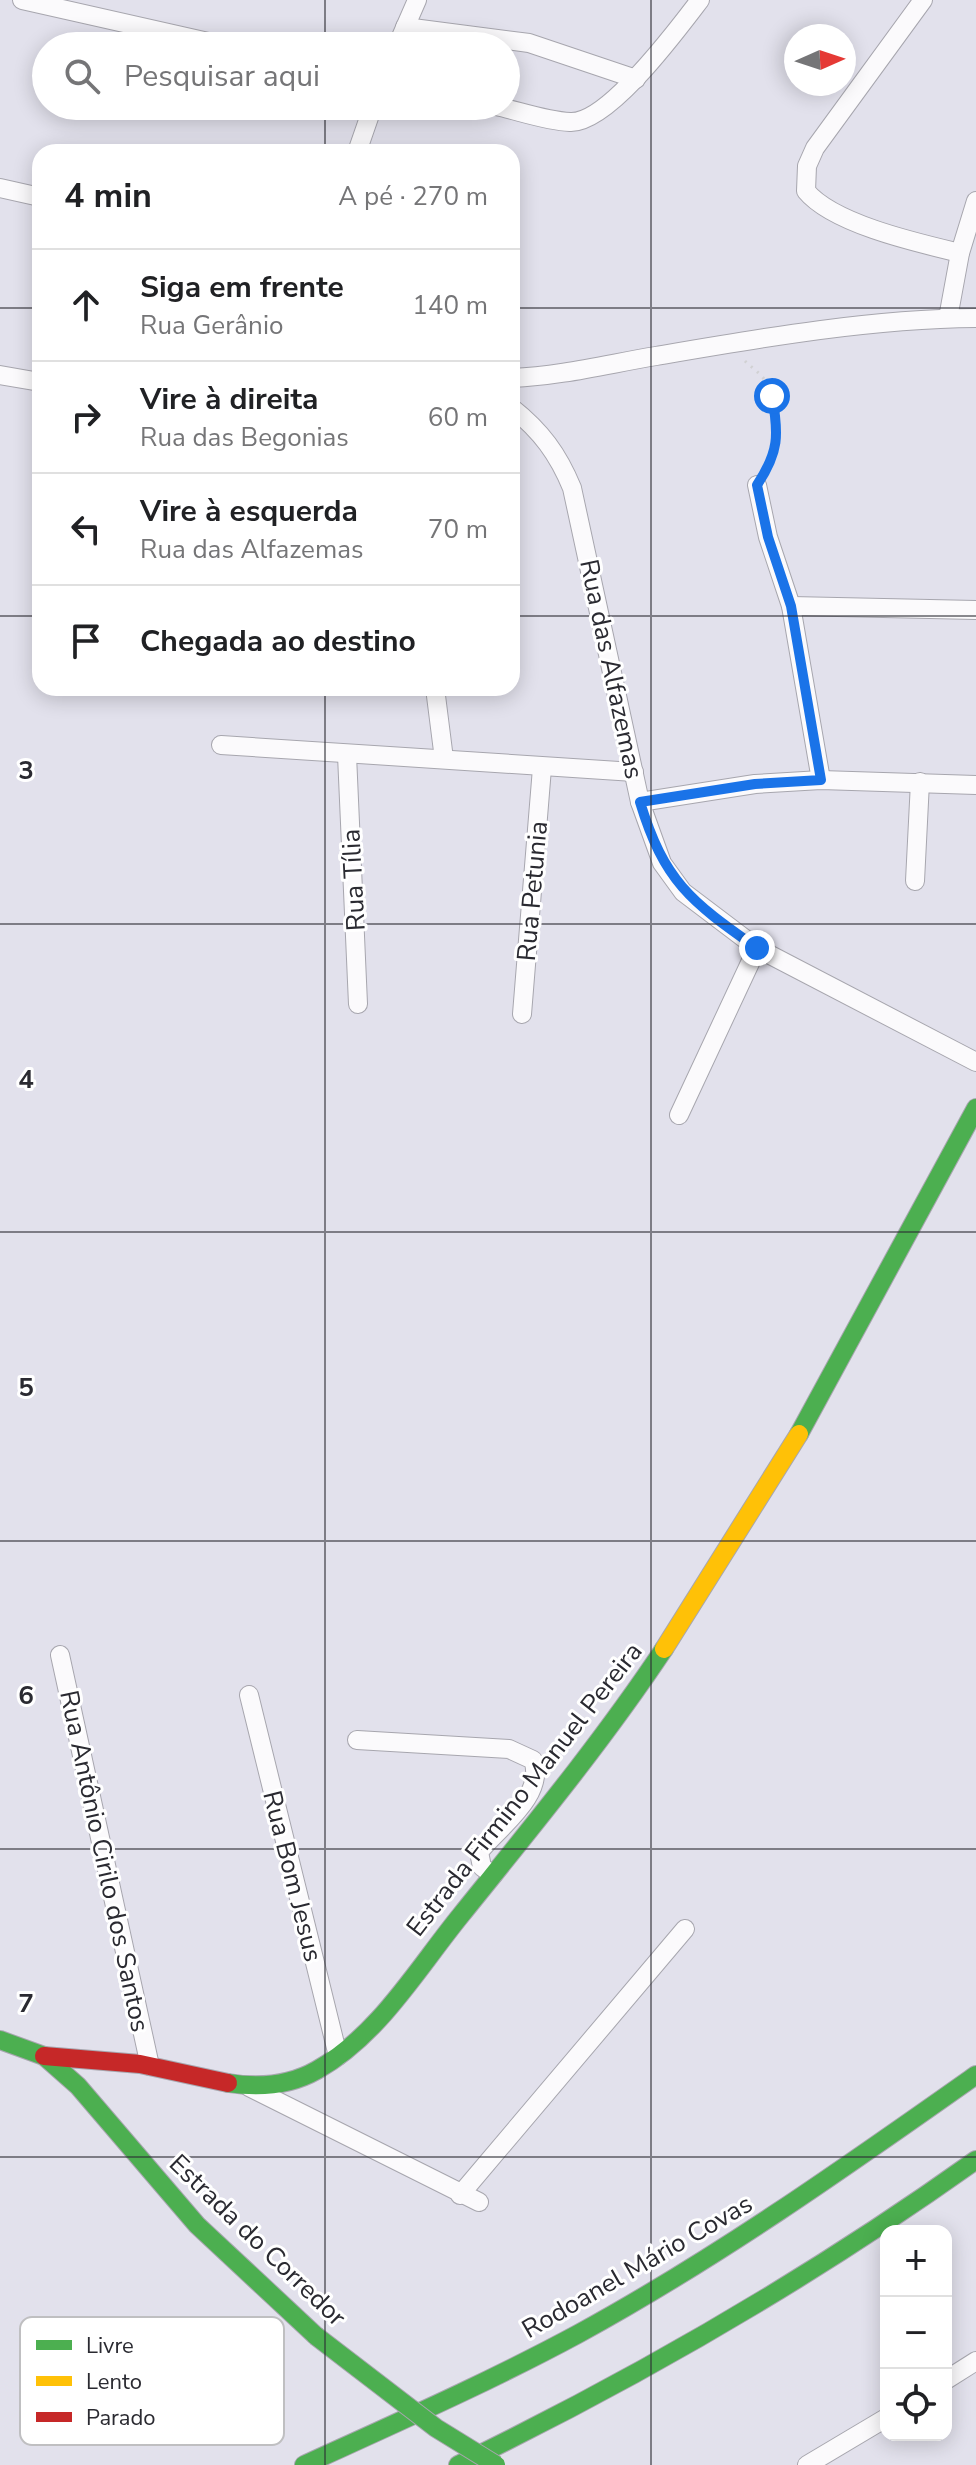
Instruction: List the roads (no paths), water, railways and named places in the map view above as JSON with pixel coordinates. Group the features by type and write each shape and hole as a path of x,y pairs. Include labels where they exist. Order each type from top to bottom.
{"main road":[{"name":"Estrada Firmino Manuel Pereira","path":"44,2056 150,2066 247,2086 287,2083 313,2073 364,2035 561,1793 651,1670 747,1522 906,1247 976,1108"},
{"name":"Estrada do Corredor","path":"0,2040 44,2056 78,2086 197,2225 316,2336 436,2428 496,2465"},
{"name":"Rodoanel Mário Covas","path":"304,2465 520,2364 633,2300 778,2213 976,2075"},
{"path":"458,2465 564,2415 684,2349 929,2194 976,2160"}],"street":[{"path":"22,0 164,32"},
{"path":"403,32 417,0"},
{"path":"520,111 571,122 588,118 636,79 700,0"},
{"path":"923,0 815,148 804,179 806,191 826,207 878,231 960,253"},
{"path":"405,27 444,32"},
{"path":"520,42 636,79"},
{"path":"360,144 368,120"},
{"path":"0,188 32,195"},
{"path":"948,318 960,253 976,201"},
{"path":"520,378 549,377 732,343 948,318 976,318"},
{"path":"0,375 32,381"},
{"name":"Rua das Alfazemas","path":"520,414 536,427 552,448 572,488 640,802 662,863 683,892 757,948 976,1062"},
{"path":"757,485 764,522 791,606 821,780"},
{"path":"791,606 976,610"},
{"path":"436,696 444,759"},
{"path":"221,745 634,772"},
{"name":"Rua Tília","path":"347,755 358,1004"},
{"name":"Rua Petunia","path":"522,1014 542,768"},
{"path":"640,802 755,784 821,780 976,785"},
{"path":"915,881 920,782"},
{"path":"679,1115 757,948"},
{"name":"Rua Antônio Cirilo dos Santos","path":"60,1655 150,2066"},
{"name":"Rua Bom Jesus","path":"249,1695 338,2056"},
{"path":"357,1740 509,1749 533,1760 536,1769 532,1792 479,1852 482,1867 493,1875"},
{"path":"460,2195 685,1929"},
{"path":"247,2086 479,2202"},
{"path":"952,2376 976,2361"},
{"path":"807,2465 880,2422"}]}
